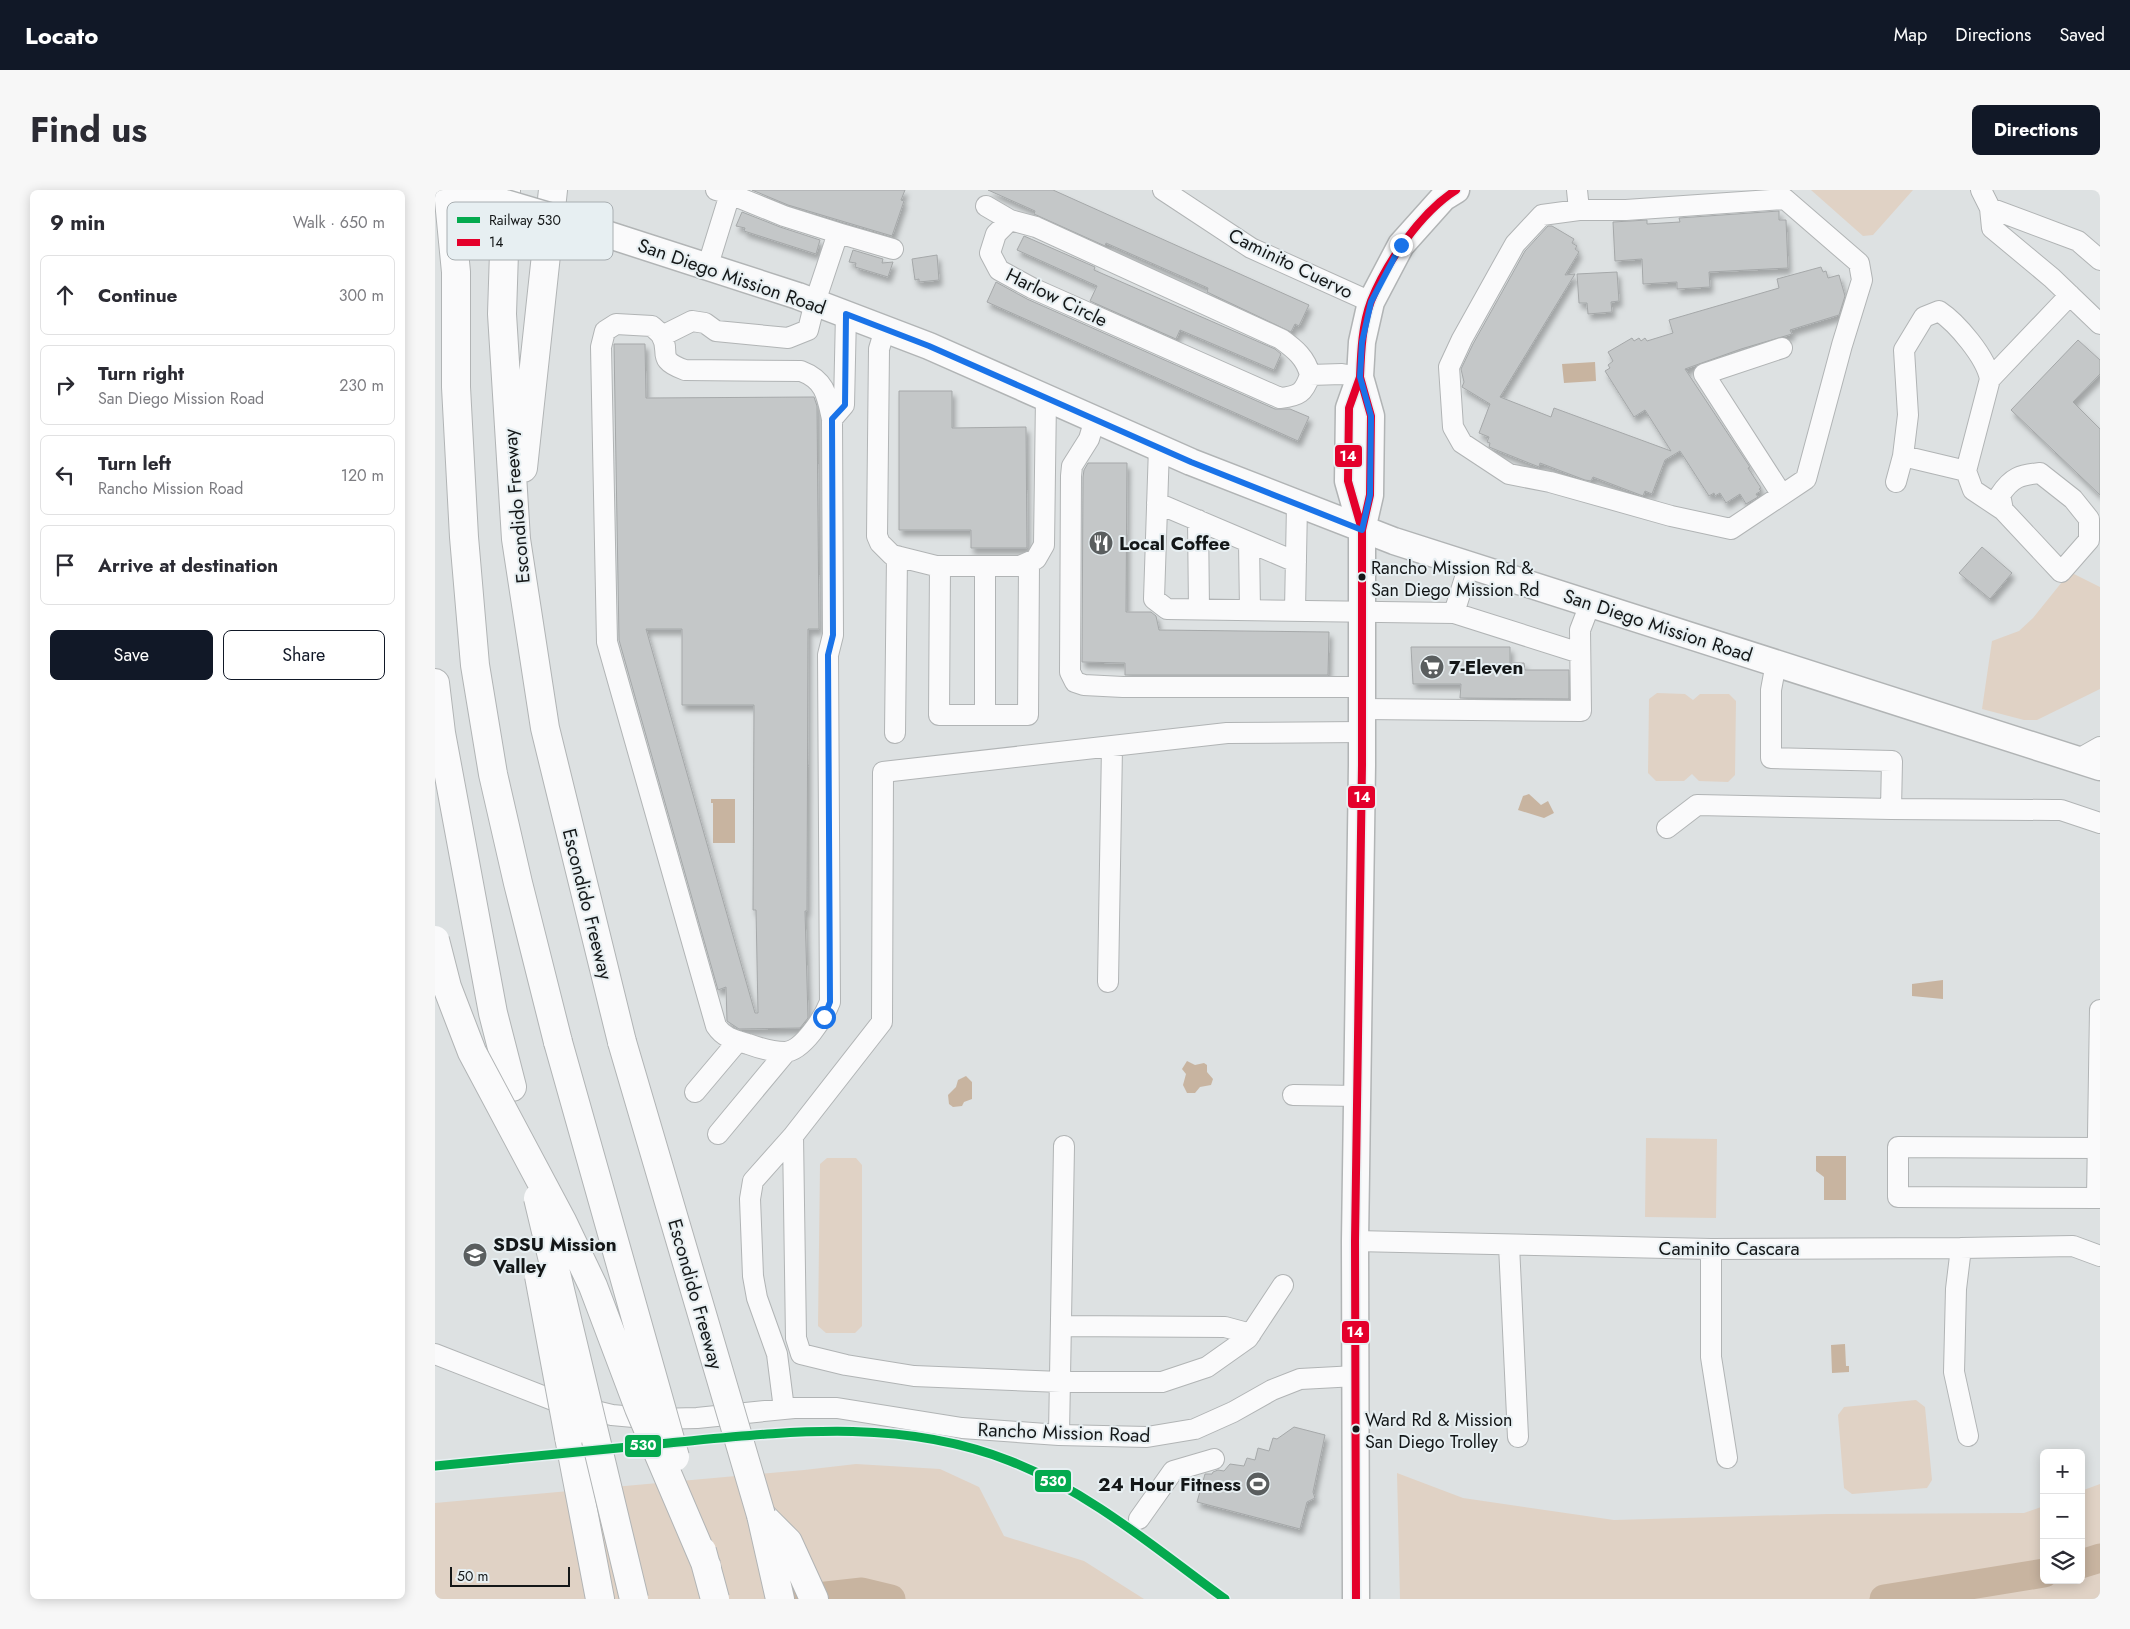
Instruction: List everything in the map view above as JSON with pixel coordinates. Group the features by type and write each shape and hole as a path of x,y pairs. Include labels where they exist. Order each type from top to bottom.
{"highway":[{"path":"455,260 456,387 463,527 475,665 493,774 518,884 559,1042 715,1599"},
{"name":"Escondido Freeway","path":"504,260 502,314 516,539 545,728 622,1042 761,1515 780,1599"},
{"path":"516,539 546,260"},
{"path":"435,683 441,733 491,1003 634,1599"},
{"path":"435,940 447,987 472,1052 562,1221 593,1286 639,1408 707,1568"},
{"path":"512,1087 518,1159 600,1599"},
{"path":"761,1515 788,1542 814,1599"}],"main road":[{"name":"San Diego Mission Road","path":"461,190 502,202"},
{"path":"1356,1599 1355,1241 1362,709 1362,530 1349,481 1349,408 1360,377 1362,342 1371,302 1401,245 1443,198 1456,190"},
{"name":"San Diego Mission Road","path":"613,236 708,265 815,302 929,346 1159,447 1362,530 2089,764"}],"street":[{"name":"Caminito Cuervo","path":"1163,190 1251,248 1371,302"},
{"path":"708,265 723,192 784,216 893,249"},
{"path":"1785,199 1859,263 1862,280 1842,345 1806,479 1731,529 1671,516 1550,482 1509,474 1462,443 1453,427 1449,367 1462,339 1515,244 1542,215 1578,200 1626,210 1785,199"},
{"path":"1985,199 2078,241 2100,259"},
{"path":"1985,199 1993,228 2070,295 2100,324"},
{"path":"986,206 1009,220 1037,226 1281,339 1295,349 1308,364 1310,375 1342,374 1360,377"},
{"name":"Harlow Circle","path":"1009,220 996,234 990,253 999,270 1033,288 1280,398 1295,397 1306,387 1310,375"},
{"path":"662,336 692,320 705,323 716,331 788,338 808,330 815,302 838,233"},
{"path":"1989,379 2070,295"},
{"path":"1896,482 1903,456 1908,415 1904,350 1924,316 1939,311 1948,317 1984,361 1988,369 1989,379 1966,471 1973,490 2003,510 2061,572 2089,540 2089,519 2073,499 2041,473 2024,474 2009,482 2000,495 2003,510"},
{"path":"832,419 845,405 846,314"},
{"path":"718,1134 786,1052 804,1041 824,1017 830,1002 828,655 833,635 832,419 821,384 814,376 801,371 685,370 671,365 665,357 662,336 652,326 616,324 605,331 601,346 607,642 716,1026 722,1035 738,1041 766,1049 786,1052"},
{"path":"885,329 879,350 877,536 885,549 892,555 941,566 1020,566 1037,559 1044,545 1046,398"},
{"path":"1782,348 1703,374 1782,495"},
{"path":"1095,419 1089,439 1072,466 1071,476 1070,672 1075,682 1085,685 1362,709 1581,711 1580,630 1590,604"},
{"path":"1159,447 1154,599 1167,609 1361,610 1454,613 1580,654"},
{"path":"1903,456 1966,471"},
{"path":"1157,503 1295,562"},
{"path":"1295,610 1297,505"},
{"path":"1198,520 1199,609"},
{"path":"1249,542 1250,610"},
{"path":"895,733 897,556"},
{"path":"941,566 939,715 1028,715 1029,563"},
{"path":"1454,613 1469,565"},
{"path":"985,566 985,715"},
{"path":"1777,663 1771,690 1771,758 1892,761 1891,809"},
{"path":"784,1409 777,1354 757,1298 753,1276 751,1199 753,1181 793,1136 882,1022 883,772 1227,733 1362,709"},
{"path":"1108,982 1112,747"},
{"path":"2089,764 2100,748"},
{"path":"1667,828 1697,805 2061,810 2100,823"},
{"path":"2099,1148 1899,1147 1898,1197 2099,1198 2100,1010"},
{"path":"695,1092 738,1041"},
{"path":"1293,1095 1358,1096"},
{"path":"793,1136 796,1338 801,1354 846,1365 914,1376 1061,1382 1162,1382 1207,1367 1248,1338 1283,1286"},
{"path":"1059,1435 1064,1146"},
{"name":"Caminito Cascara","path":"1355,1241 1711,1249 2073,1246 2100,1256"},
{"path":"1509,1245 1518,1437"},
{"path":"1961,1248 1956,1289 1954,1372 1968,1436"},
{"path":"1711,1249 1711,1357 1727,1458"},
{"path":"1062,1326 1225,1327 1251,1334"},
{"path":"777,1354 799,1347"},
{"name":"Rancho Mission Road","path":"436,1354 559,1402 612,1415 655,1419 697,1418 784,1409 837,1408 961,1428 1059,1435 1147,1437 1195,1429 1233,1412 1272,1390 1300,1379 1356,1376"},
{"path":"1139,1519 1173,1470 1214,1459"}],"shaded area":[{"path":"1811,190 1913,190 1873,235 1863,236"},
{"path":"1595,362 1596,381 1564,383 1562,364"},
{"path":"2070,572 2100,587 2100,689 2037,720 2024,720 1982,709 1992,641 2019,631 2033,618"},
{"path":"1657,693 1685,694 1693,700 1700,694 1729,694 1736,701 1735,775 1728,782 1699,781 1692,774 1684,781 1656,781 1648,773 1649,699"},
{"path":"1529,794 1541,805 1548,801 1554,813 1544,818 1518,810 1523,796"},
{"path":"711,799 735,799 735,843 713,843 713,803 711,803"},
{"path":"1943,980 1943,999 1912,996 1912,984"},
{"path":"1187,1061 1195,1065 1204,1063 1207,1065 1207,1072 1213,1079 1211,1085 1200,1087 1195,1093 1187,1093 1183,1085 1186,1074 1182,1069"},
{"path":"966,1076 972,1082 972,1099 964,1102 962,1106 953,1107 949,1104 948,1095 956,1087 958,1080"},
{"path":"1646,1138 1717,1139 1716,1218 1645,1217"},
{"path":"1816,1156 1846,1156 1846,1200 1824,1200 1824,1177 1816,1171"},
{"path":"827,1158 856,1158 862,1165 862,1326 855,1333 826,1333 818,1326 820,1164"},
{"path":"1845,1344 1846,1366 1849,1366 1849,1372 1832,1373 1831,1345"},
{"path":"1916,1400 1925,1407 1932,1480 1927,1488 1852,1494 1844,1488 1838,1415 1844,1407"},
{"path":"856,1464 940,1469 979,1487 1004,1536 1084,1561 1144,1599 435,1599 435,1503"},
{"path":"1397,1473 1463,1498 1614,1520 1827,1514 2024,1513 2040,1507 2040,1584 2085,1584 2085,1490 2100,1484 2100,1599 1400,1599"}],"building":[{"path":"752,190 905,190 901,200 904,201 892,236 788,205"},
{"path":"988,190 1053,190 1309,305 1299,326 1295,324 1291,332 1207,292 1208,288 1106,243 1105,246 1034,214 1035,211"},
{"path":"1779,211 1779,220 1786,220 1788,268 1709,272 1710,287 1677,289 1677,282 1643,284 1642,259 1615,261 1613,222 1647,220 1647,224 1680,222 1679,218"},
{"path":"742,212 820,240 816,254 744,231 745,228 736,226"},
{"path":"1548,226 1552,226 1574,239 1572,243 1577,246 1575,249 1579,252 1565,275 1575,274 1500,397 1551,417 1554,408 1671,451 1645,410 1634,417 1605,371 1610,368 1608,365 1613,361 1608,352 1632,338 1634,341 1639,338 1641,341 1645,338 1647,341 1673,333 1669,320 1779,288 1777,279 1821,267 1823,272 1826,271 1828,278 1839,275 1845,296 1839,315 1790,330 1792,334 1741,349 1685,369 1750,467 1748,468 1761,488 1759,489 1761,491 1756,494 1758,497 1746,504 1740,494 1726,503 1720,493 1715,496 1714,493 1709,496 1680,451 1665,460 1652,494 1645,491 1643,496 1593,477 1591,481 1585,480 1540,463 1539,467 1489,447 1490,443 1487,442 1489,437 1479,433 1490,404 1462,387 1464,382 1461,369 1525,251"},
{"path":"1024,236 1095,267 1094,270 1275,349 1281,354 1274,370 1180,330 1176,339 1090,301 1097,286 1017,250"},
{"path":"853,250 883,259 882,263 893,262 888,277 855,267 856,263 849,262"},
{"path":"937,255 939,280 919,282 919,279 915,280 912,259"},
{"path":"1617,272 1619,301 1611,302 1612,312 1588,314 1587,303 1579,303 1577,274"},
{"path":"996,282 1027,299 1275,409 1290,409 1309,417 1298,441 987,302"},
{"path":"2078,340 2100,360 2100,374 2073,402 2100,429 2100,495 2011,410"},
{"path":"614,344 645,344 646,398 814,397 817,406 819,629 808,629 807,911 805,911 808,1018 800,1028 739,1029 727,1021 726,987 718,990 619,640","holes":["646,629 682,629 682,705 754,705 753,910 756,910 758,1013 755,1013"]},
{"path":"899,391 952,391 952,428 1026,427 1027,548 971,548 971,530 899,530"},
{"path":"1088,463 1127,463 1126,612 1151,612 1156,616 1159,630 1329,632 1328,675 1125,675 1125,663 1082,662 1083,477"},
{"path":"1982,547 2012,573 1990,599 1959,573"},
{"path":"1411,647 1510,647 1510,663 1524,663 1525,670 1569,670 1569,699 1460,698 1461,684 1413,684"},
{"name":"24 Hour Fitness","path":"1294,1427 1325,1435 1313,1492 1315,1498 1307,1502 1300,1529 1197,1502 1205,1474 1212,1474 1218,1470 1224,1471 1230,1464 1244,1466 1247,1458 1255,1460 1258,1448 1269,1451 1273,1438 1277,1439"}],"waterway":[{"path":"2085,1563 2100,1558"},
{"path":"1884,1599 2040,1574"},
{"path":"799,1599 862,1592 891,1599"}],"rail line":[{"name":"530","path":"435,1466 799,1432 884,1433 926,1438 968,1447 1010,1461 1068,1489 1122,1523 1225,1599"}],"transit line":[{"name":"14","path":"1360,377 1364,329 1371,301 1378,286 1395,255 1418,225 1430,211 1456,190"},
{"name":"14","path":"1360,377 1371,416 1370,495 1362,530 1348,481 1349,408 1360,377"},
{"name":"14","path":"1356,1599 1355,1241 1362,765 1362,530"}],"place":[{"name":"Local Coffee","path":"1101,543"},
{"name":"Rancho Mission Rd & San Diego Mission Rd","path":"1362,577"},
{"name":"7-Eleven","path":"1432,667"},
{"name":"SDSU Mission Valley","path":"475,1255"},
{"name":"Ward Rd & Mission San Diego Trolley","path":"1356,1429"},
{"name":"24 Hour Fitness","path":"1258,1484"}],"route":[{"path":"824,1017 830,1002 828,655 833,635 832,419 845,405 846,314 929,346 1191,462 1362,530 1370,495 1371,416 1360,377 1362,342 1371,302 1401,245"}]}
